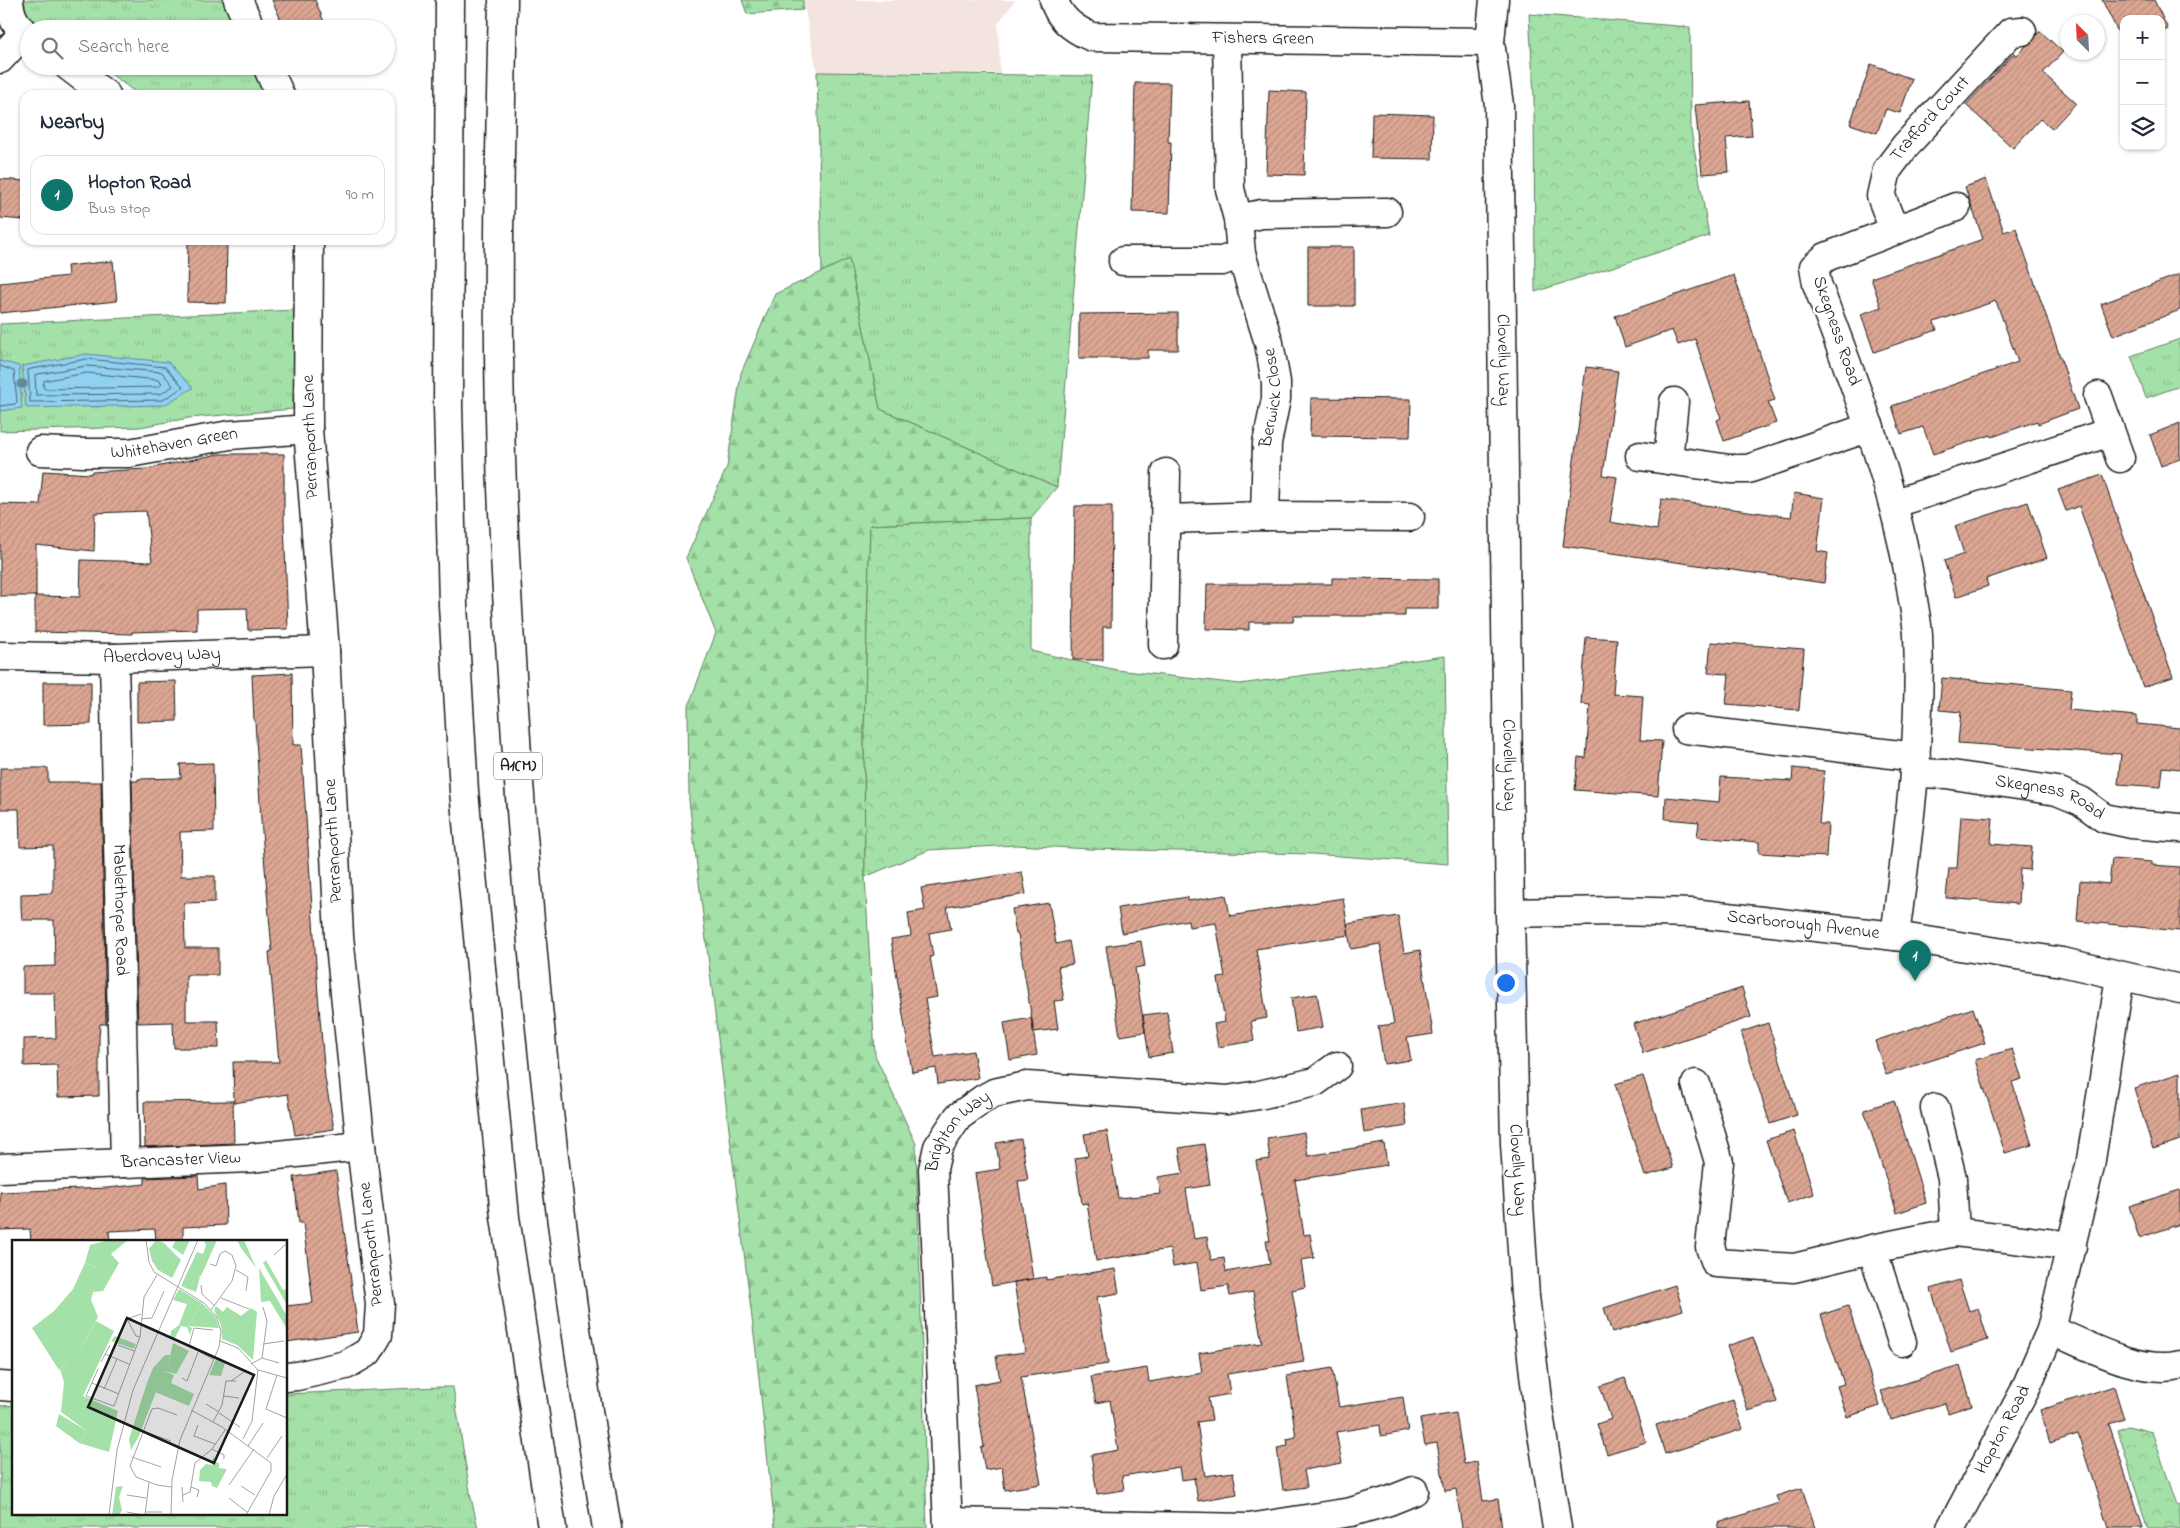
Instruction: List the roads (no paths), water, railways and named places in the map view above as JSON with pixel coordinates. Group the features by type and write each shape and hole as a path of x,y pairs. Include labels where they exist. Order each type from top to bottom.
{"main road":[{"path":"9,0 10,14 20,27"},
{"path":"238,0 247,20"},
{"path":"450,0 448,406 454,605 464,790 505,1217 552,1528"},
{"name":"A1(M)","path":"503,0 498,221 500,419 508,611 520,800 536,992 562,1230 607,1528"},
{"name":"Fishers Green","path":"1054,0 1064,18 1076,31 1092,37 1490,42"},
{"name":"Clovelly Way","path":"1494,0 1490,42 1499,105 1515,1144 1525,1296 1538,1408 1557,1528"},
{"name":"Trafford Court","path":"1894,230 1881,196 1887,170 1906,145 2011,32 2022,31"},
{"name":"Berwick Close","path":"1227,40 1230,189 1238,219 1241,254 1269,343 1276,382 1276,399 1267,443 1265,516"},
{"path":"0,59 20,41"},
{"path":"80,75 99,90"},
{"path":"271,75 278,90"},
{"name":"Skegness Road","path":"1895,936 1915,765 1918,634 1907,564 1893,504 1870,427 1817,284 1814,267 1826,256 1956,207"},
{"path":"1238,219 1262,214 1387,212"},
{"name":"Perranporth Lane","path":"288,1377 346,1365 368,1352 378,1335 380,1304 339,936 325,651 308,429 309,245"},
{"path":"1123,261 1222,261 1241,254"},
{"path":"2098,396 2120,458"},
{"path":"1668,460 1674,402"},
{"path":"1640,456 1730,469 1748,469 1870,427"},
{"name":"Whitehaven Green","path":"40,451 83,454 129,453 230,435 308,429"},
{"path":"1893,504 2110,432"},
{"path":"1163,646 1166,473"},
{"path":"1166,519 1265,516 1410,517"},
{"name":"Aberdovey Way","path":"0,656 114,658 325,651"},
{"name":"Mablethorpe Road","path":"114,658 125,1163"},
{"name":"Skegness Road","path":"1686,729 1915,765 1946,774 2057,791 2081,801 2104,818 2132,824 2180,828"},
{"name":"Scarborough Avenue","path":"1510,913 1692,913 1895,936 2062,962 2120,977 2180,989"},
{"name":"Hopton Road","path":"1950,1528 2024,1392 2051,1330 2090,1166 2120,977"},
{"name":"Brighton Way","path":"949,1525 933,1169 938,1147 958,1117 970,1107 994,1093 1027,1086 1227,1100 1259,1095 1315,1082 1337,1066"},
{"path":"1696,1084 1720,1162 1710,1247 1716,1263 1794,1268 1872,1249 1955,1232 2072,1246"},
{"path":"1935,1108 1952,1178 1955,1232"},
{"name":"Brancaster View","path":"0,1168 250,1158 361,1146"},
{"path":"1872,1249 1902,1342"},
{"path":"2051,1330 2107,1354 2143,1365 2174,1367 2180,1365"},
{"path":"949,1525 1249,1528 1352,1512 1414,1491"}],"water":[{"path":"86,354 168,362 193,388 164,405 26,408 22,366"},
{"path":"0,361 19,366 22,408 0,411"}],"place":[{"name":"Hopton Road","path":"1915,981"}]}
